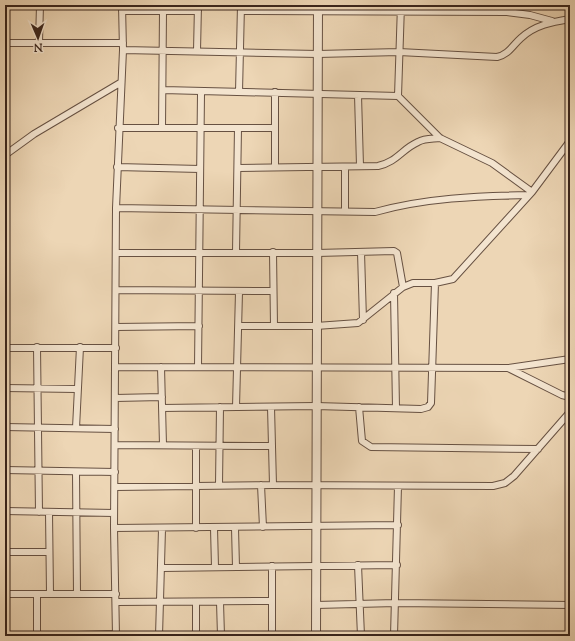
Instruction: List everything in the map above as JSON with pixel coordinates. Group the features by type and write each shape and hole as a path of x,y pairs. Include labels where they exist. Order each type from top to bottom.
{"street":[{"path":"5,5 5,20"},
{"path":"39,42 40,5"},
{"path":"398,96 401,5"},
{"path":"37,594 38,636 116,635 114,513 116,208 118,128 123,50 122,8 163,11 198,8 197,51"},
{"path":"239,92 241,8 318,8 401,12 507,12 530,15 553,22"},
{"path":"316,636 316,167 318,8"},
{"path":"162,127 164,50 163,11"},
{"path":"123,50 240,51 318,54 399,52 497,57 505,54 531,30 553,22 570,19"},
{"path":"5,43 123,43"},
{"path":"5,156 34,134 120,83"},
{"path":"163,90 200,93 275,92 398,96 440,138 492,163 530,193"},
{"path":"274,166 275,92"},
{"path":"198,367 200,93"},
{"path":"358,95 360,166"},
{"path":"118,128 274,128"},
{"path":"236,252 238,128"},
{"path":"238,168 274,166 360,166 387,164 417,142 440,138"},
{"path":"239,326 316,326 358,323 403,287 413,283 435,283 453,279 530,193 570,141"},
{"path":"344,166 345,210"},
{"path":"117,167 200,169"},
{"path":"116,208 316,209 375,212 403,204 473,196 530,193"},
{"path":"273,252 274,326"},
{"path":"361,252 363,320"},
{"path":"116,253 396,252 403,287"},
{"path":"162,408 316,406 421,409 428,406 431,403 433,368 435,283"},
{"path":"116,290 198,290 239,292 273,291"},
{"path":"236,407 239,292"},
{"path":"394,293 396,408"},
{"path":"116,327 199,326"},
{"path":"76,428 80,347"},
{"path":"5,348 116,348"},
{"path":"37,348 39,512"},
{"path":"115,367 316,366 508,368 570,359"},
{"path":"161,367 162,445"},
{"path":"508,368 562,395 570,397"},
{"path":"5,388 77,389"},
{"path":"115,398 162,397"},
{"path":"219,485 220,407"},
{"path":"271,407 273,485"},
{"path":"359,407 362,441 371,447 538,449"},
{"path":"115,487 219,485 492,486 505,483 514,476 570,412"},
{"path":"5,427 115,429"},
{"path":"115,445 272,446"},
{"path":"196,446 196,528"},
{"path":"5,470 115,472"},
{"path":"76,472 77,594"},
{"path":"261,485 263,527"},
{"path":"394,636 398,486"},
{"path":"5,511 114,513"},
{"path":"49,512 50,594"},
{"path":"114,528 162,529 398,525"},
{"path":"214,528 215,567"},
{"path":"235,528 236,567"},
{"path":"159,636 162,529"},
{"path":"5,552 49,552"},
{"path":"358,565 360,636"},
{"path":"162,568 396,565"},
{"path":"272,566 272,636"},
{"path":"5,594 116,594"},
{"path":"116,602 272,601"},
{"path":"196,602 196,636"},
{"path":"220,602 220,636"},
{"path":"316,605 396,602 570,605"}]}
